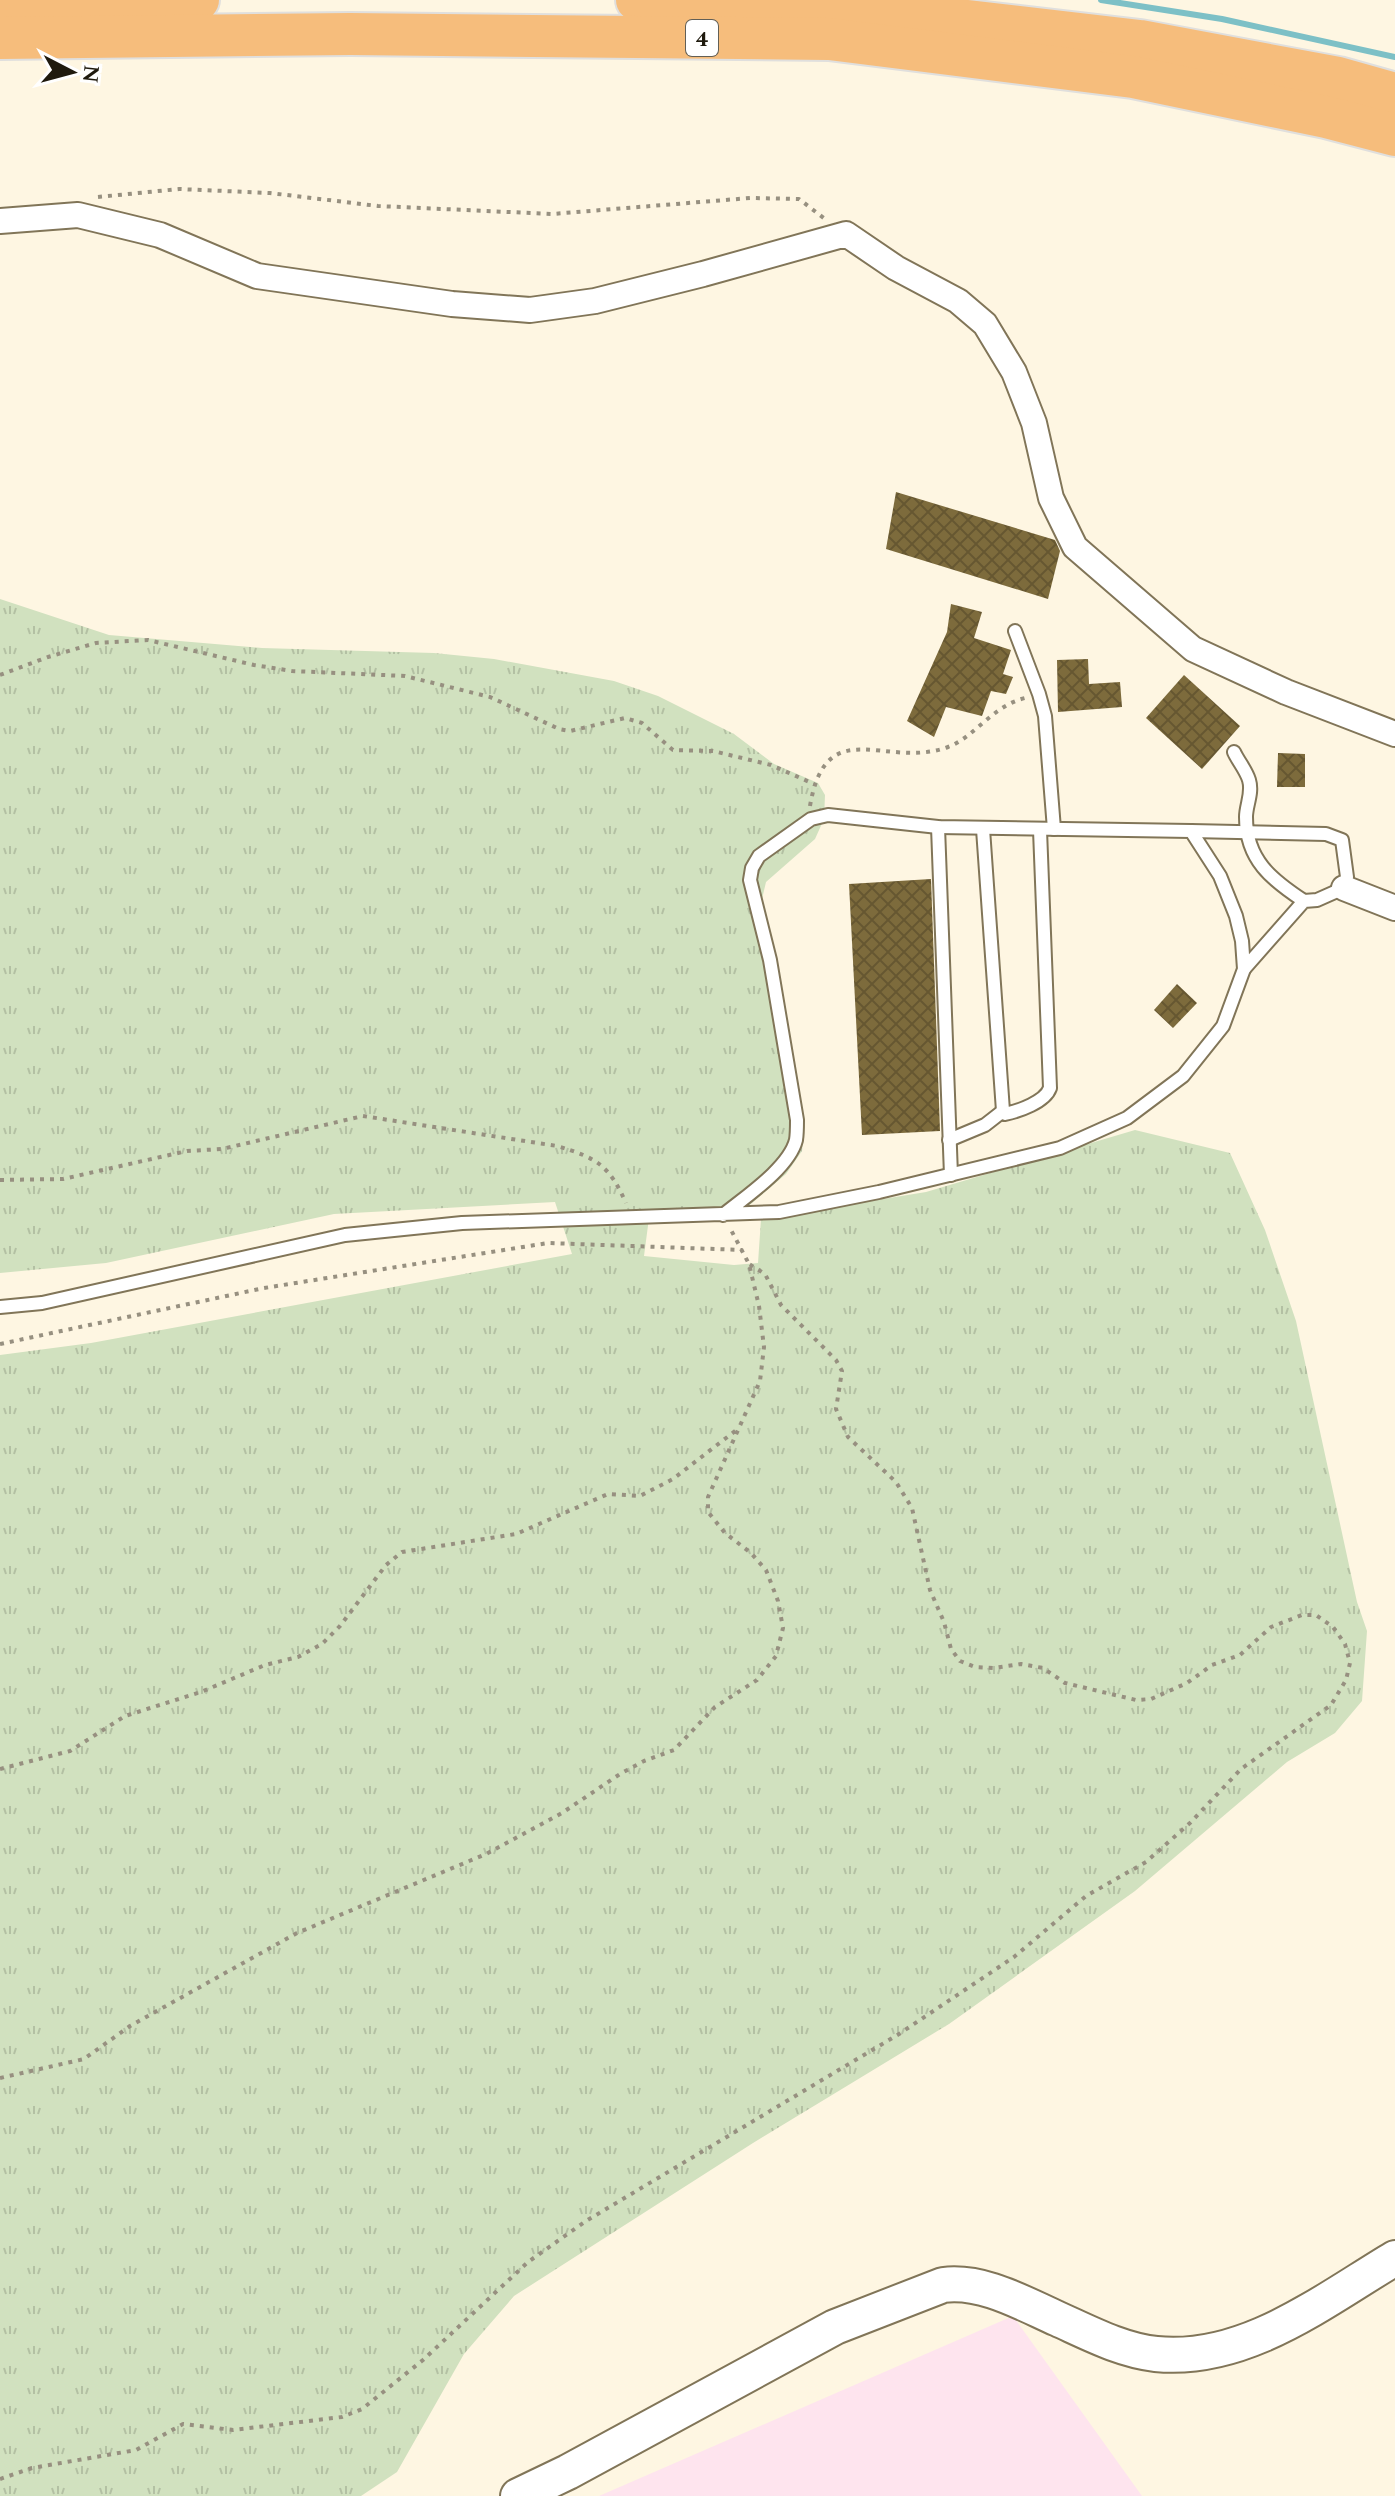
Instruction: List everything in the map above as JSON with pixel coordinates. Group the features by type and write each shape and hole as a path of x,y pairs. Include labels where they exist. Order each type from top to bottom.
{"highway":[{"path":"0,2 198,0"},
{"name":"4","path":"637,0 794,1 1140,41 1338,78 1395,94"},
{"name":"4","path":"0,38 366,34 829,39 1133,77 1326,117 1395,135"}],"main road":[{"path":"518,2496 835,2327 943,2285 957,2283 993,2291 1111,2342 1156,2354 1209,2351 1249,2341 1315,2307 1395,2258"}],"street":[{"path":"0,221 78,215 160,235 257,276 452,304 530,310 595,301 846,234 896,268 958,301 985,324 1014,372 1034,423 1051,498 1075,547 1193,649 1286,692 1395,734"},
{"path":"1344,888 1395,908"}],"lane":[{"path":"1015,631 1045,716 1054,829"},
{"path":"723,1215 769,1177 786,1159 796,1141 797,1120 770,960 750,880 759,856 811,819 828,815 983,829 1248,831 1336,836 1342,840 1344,848 1347,877 1344,888 1317,900 1304,901 1278,883 1251,852 1248,831 1246,817 1249,780 1234,752"},
{"path":"938,827 951,1175"},
{"path":"983,829 1003,1111"},
{"path":"1003,1111 1009,1114 1042,1098 1050,1088 1040,830"},
{"path":"1191,831 1220,876 1236,916 1244,969"},
{"path":"0,1307 42,1303 345,1235 462,1223 779,1212 1060,1148 1127,1118 1183,1076 1223,1026 1244,969 1304,901"},
{"path":"949,1140 985,1125 1003,1111"}],"path":[{"path":"86,198 179,189 270,193 378,206 552,214 750,198 799,199 846,234"},
{"path":"0,675 96,643 148,640 279,669 390,675 434,682 490,697 559,729 570,731 625,718 642,723 673,750 713,751 771,765 814,784"},
{"path":"790,835 809,814 814,784 826,761 848,749 916,754 950,747 1010,701 1039,694"},
{"path":"0,1180 63,1179 187,1151 222,1149 363,1116 557,1146 585,1155 604,1165 616,1180 632,1216"},
{"path":"0,2078 84,2059 130,2026 297,1933 486,1854 562,1813 632,1768 674,1750 715,1707 757,1680 776,1656 783,1628 778,1601 766,1570 751,1553 725,1533 708,1512 708,1497 760,1381 764,1347 749,1264 723,1215"},
{"path":"0,1344 264,1288 548,1243 742,1250"},
{"path":"0,2479 32,2468 136,2450 183,2424 233,2430 342,2417 362,2409 423,2360 528,2262 586,2221 899,2034 1014,1957 1086,1896 1146,1862 1190,1823 1241,1769 1331,1705 1346,1680 1350,1663 1339,1635 1316,1615 1302,1615 1271,1627 1240,1655 1212,1665 1187,1683 1151,1699 1136,1700 1065,1683 1043,1668 1021,1664 975,1667 960,1661 951,1649 944,1622 930,1590 912,1508 896,1482 848,1437 836,1409 842,1371 836,1360 781,1305 765,1274 749,1264"},
{"path":"0,1769 70,1751 125,1716 201,1692 265,1665 298,1657 322,1644 340,1626 386,1565 402,1552 516,1534 608,1494 640,1496 673,1479 741,1427"}],"shaded area":[{"path":"1013,2316 1142,2496 599,2496"}],"green space":[{"path":"0,599 109,635 262,648 434,653 494,659 614,681 658,696 734,734 774,764 818,783 825,795 824,819 815,839 766,882 762,899 781,981 788,1053 798,1081 802,1151 786,1174 737,1216 713,1222 649,1218 644,1256 734,1265 758,1263 761,1219 926,1192 1135,1130 1230,1153 1265,1230 1296,1321 1357,1602 1367,1631 1362,1701 1335,1733 1287,1762 1135,1891 949,2024 753,2143 514,2296 464,2354 397,2472 361,2496 0,2496 0,1355 91,1343 572,1254 555,1202 334,1214 106,1263 0,1273"}],"building":[{"path":"896,492 1055,540 1060,551 1048,599 886,549"},
{"path":"951,604 982,612 974,638 1011,650 1003,674 1013,677 1006,694 991,691 982,716 946,707 934,737 907,721 947,632"},
{"path":"1088,659 1089,684 1120,682 1122,707 1058,712 1057,660"},
{"path":"1184,675 1240,726 1202,769 1146,718"},
{"path":"1278,753 1305,754 1305,787 1277,787"},
{"path":"931,879 940,1131 862,1135 849,884"},
{"path":"1177,984 1197,1003 1173,1028 1154,1010"}],"waterway":[{"path":"1101,0 1222,19 1395,57"}]}
